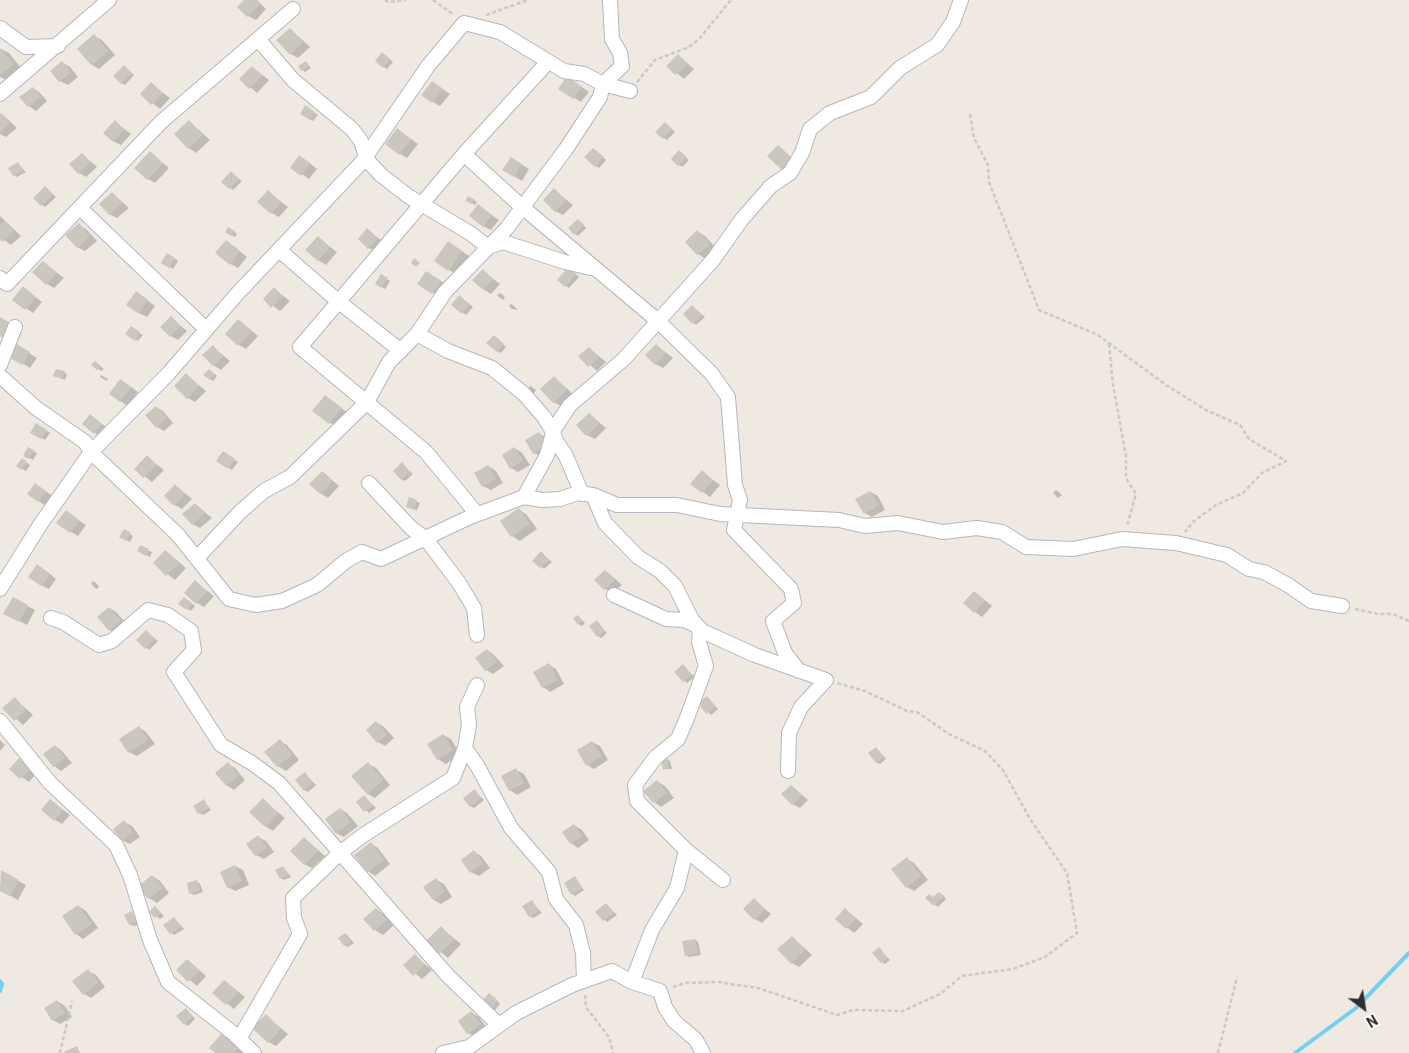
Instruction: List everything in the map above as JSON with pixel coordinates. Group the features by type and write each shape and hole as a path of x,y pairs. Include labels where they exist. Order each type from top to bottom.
{"street":[{"path":"0,94 58,46 109,0"},
{"path":"197,558 240,512 264,491 290,476 367,402 389,362 417,334 445,292 507,228 521,206 585,121 600,96 602,84 622,66 620,53 612,39 610,0"},
{"path":"524,497 547,455 553,432 570,405 624,359 713,260 771,186 790,173 802,153 810,129 830,113 871,96 900,68 937,45 953,22 962,0"},
{"path":"0,278 7,284 160,122 293,9"},
{"path":"0,589 40,525 91,452 168,374 206,329 367,154 428,66 464,23 500,32 564,71 584,74 602,84 630,91"},
{"path":"0,28 26,47 58,46"},
{"path":"258,39 294,80 352,129 367,154 368,160 381,176 470,233 488,247"},
{"path":"477,514 426,452 300,347 464,154 548,62"},
{"path":"464,154 521,206 658,321 711,373 728,396 735,485 740,500 734,530 791,589 794,603 773,621 785,653 799,671"},
{"path":"80,208 206,329"},
{"path":"488,247 503,242 565,262 594,268"},
{"path":"279,250 339,302 402,351"},
{"path":"0,365 15,327"},
{"path":"417,334 448,351 492,368 524,394 544,417 553,432 556,442 605,523 638,557 660,571 675,586 697,626 706,666 691,710 678,739 655,758 635,785 637,801 686,850 723,880"},
{"path":"0,376 36,408 85,442 91,452 178,535 230,599 256,605 282,601 317,585 347,560 362,552 381,559 477,514 524,497 542,500 588,494 617,505 676,505 720,514 839,520 865,526 898,523 943,532 977,528 1002,532 1026,546 1072,549 1122,539 1176,543 1227,555 1249,569 1264,572 1288,585 1311,601 1342,606"},
{"path":"369,483 411,528 426,539 459,582 474,608 477,635"},
{"path":"614,595 666,619 684,620 697,626 712,637 826,680 801,707 789,733 788,771"},
{"path":"52,618 63,622 99,645 112,641 148,610 168,615 191,631 194,650 174,672 221,745 252,763 278,783 448,976 499,1025"},
{"path":"239,1039 300,934 294,918 293,898 340,853 370,831 453,778 465,748 469,725 467,707 477,685"},
{"path":"0,721 50,783 116,845 130,876 150,940 168,982 254,1053"},
{"path":"465,748 478,767 511,828 548,872 556,899 576,925 583,953 584,981"},
{"path":"632,982 652,930 677,888 686,850"},
{"path":"583,953 601,975"},
{"path":"443,1053 469,1048 516,1013 584,981 612,971 632,982 660,992 665,1007 674,1022 696,1040 702,1053"}],"path":[{"path":"385,0 388,2 406,0"},
{"path":"433,0 464,23 528,0"},
{"path":"630,91 655,60 689,47 699,39 731,0"},
{"path":"970,114 974,138 988,165 989,182 1039,310 1070,322 1109,343 1166,386 1206,410 1240,425 1249,439 1286,461 1262,473 1243,493 1216,505 1201,516 1176,543"},
{"path":"1109,343 1113,385 1126,456 1126,478 1136,494 1122,539"},
{"path":"1342,606 1378,614 1393,614 1409,621"},
{"path":"660,992 685,984 718,982 758,988 838,1015 854,1010 903,1011 940,994 962,976 1013,969 1045,956 1077,933 1067,873 1030,819 1003,770 984,751 949,734 917,712 907,711 865,691 826,680"},
{"path":"1218,1053 1237,977"},
{"path":"584,981 586,1007 609,1037 613,1053"},
{"path":"60,1053 72,1001"}],"building":[{"path":"244,0 256,0 260,4 247,17 237,7"},
{"path":"290,28 303,42 290,55 276,40"},
{"path":"94,34 108,51 91,65 77,49"},
{"path":"0,48 14,64 0,75"},
{"path":"382,52 390,59 383,68 375,61"},
{"path":"678,54 688,64 675,75 666,66"},
{"path":"62,61 71,72 59,82 50,71"},
{"path":"306,61 309,66 301,71 298,66"},
{"path":"124,65 132,73 121,84 113,76"},
{"path":"252,66 262,76 249,89 239,79"},
{"path":"567,76 582,87 573,99 558,89"},
{"path":"432,81 443,89 432,103 421,95"},
{"path":"151,82 163,93 151,105 140,94"},
{"path":"33,87 41,97 28,107 19,97"},
{"path":"305,105 315,112 310,120 300,114"},
{"path":"0,114 10,123 0,132"},
{"path":"115,120 124,129 113,142 103,133"},
{"path":"189,120 203,135 188,149 174,134"},
{"path":"665,122 672,129 663,139 655,132"},
{"path":"397,128 411,139 399,155 385,144"},
{"path":"778,145 792,158 781,169 767,156"},
{"path":"593,148 604,157 595,167 584,157"},
{"path":"679,150 687,157 678,166 671,159"},
{"path":"150,151 163,163 147,180 134,168"},
{"path":"82,153 91,162 78,174 69,164"},
{"path":"299,155 310,163 301,176 290,168"},
{"path":"511,157 522,164 514,177 502,170"},
{"path":"18,162 23,170 13,176 8,168"},
{"path":"231,171 239,179 229,189 221,182"},
{"path":"45,186 53,194 41,206 33,198"},
{"path":"554,188 566,200 555,212 543,200"},
{"path":"268,190 281,202 271,214 257,202"},
{"path":"112,192 122,203 109,215 99,204"},
{"path":"468,196 474,199 472,204 465,201"},
{"path":"478,204 492,215 483,227 469,216"},
{"path":"578,219 584,225 574,235 568,228"},
{"path":"5,221 14,231 2,242 0,239 0,225"},
{"path":"79,223 90,236 77,248 65,235"},
{"path":"228,227 235,231 231,236 225,232"},
{"path":"367,228 378,238 368,249 358,239"},
{"path":"697,230 710,244 697,255 685,242"},
{"path":"318,236 330,247 318,261 305,250"},
{"path":"226,240 240,251 230,265 215,253"},
{"path":"448,241 462,251 448,271 434,261"},
{"path":"167,253 175,258 169,268 161,263"},
{"path":"414,258 420,263 416,267 411,263"},
{"path":"43,261 57,273 46,285 32,272"},
{"path":"568,267 576,274 565,287 557,280"},
{"path":"483,269 493,279 483,290 472,280"},
{"path":"426,271 441,281 432,294 417,284"},
{"path":"381,274 388,278 381,288 375,284"},
{"path":"23,286 36,297 25,310 12,300"},
{"path":"274,287 283,296 271,308 263,299"},
{"path":"136,291 148,300 139,314 126,305"},
{"path":"459,295 470,305 462,314 451,305"},
{"path":"692,305 702,315 692,324 683,314"},
{"path":"171,316 181,326 170,337 160,327"},
{"path":"0,317 13,325 4,338 0,336"},
{"path":"238,319 252,331 238,346 225,334"},
{"path":"131,326 140,332 135,341 125,334"},
{"path":"494,335 504,344 497,352 486,343"},
{"path":"15,343 30,352 22,365 7,356"},
{"path":"656,344 666,353 655,365 645,355"},
{"path":"213,345 223,357 213,366 202,355"},
{"path":"589,347 599,358 588,367 578,356"},
{"path":"95,361 101,366 97,370 91,365"},
{"path":"56,369 65,371 62,379 53,376"},
{"path":"209,369 215,374 210,380 203,375"},
{"path":"186,373 199,386 187,399 174,386"},
{"path":"554,376 567,390 553,403 540,389"},
{"path":"120,379 131,387 120,402 109,394"},
{"path":"325,395 342,408 329,424 312,411"},
{"path":"156,406 167,418 156,428 145,415"},
{"path":"589,413 600,423 586,436 576,425"},
{"path":"90,414 102,424 94,434 82,424"},
{"path":"36,423 47,430 41,439 30,433"},
{"path":"539,432 547,445 533,454 525,440"},
{"path":"28,447 34,450 29,459 23,456"},
{"path":"514,447 523,460 510,469 502,455"},
{"path":"223,451 235,459 228,469 216,461"},
{"path":"147,455 157,465 143,478 134,469"},
{"path":"22,458 27,462 22,470 16,466"},
{"path":"402,462 410,472 401,480 393,471"},
{"path":"488,465 496,478 482,487 474,473"},
{"path":"702,470 713,480 702,493 690,484"},
{"path":"322,471 333,481 320,494 309,484"},
{"path":"35,483 46,491 38,502 27,494"},
{"path":"175,484 185,494 174,506 164,496"},
{"path":"870,491 879,505 864,514 855,499"},
{"path":"409,497 417,500 414,510 406,507"},
{"path":"195,503 205,513 192,525 182,514"},
{"path":"519,508 530,524 511,537 500,521"},
{"path":"66,510 79,520 70,533 56,523"},
{"path":"124,529 131,533 126,541 119,537"},
{"path":"140,545 149,549 146,556 137,551"},
{"path":"165,550 179,563 166,576 153,563"},
{"path":"541,551 549,560 540,568 532,561"},
{"path":"37,564 50,574 41,586 28,577"},
{"path":"605,570 615,580 604,590 594,580"},
{"path":"195,580 207,591 196,604 184,593"},
{"path":"974,591 985,601 974,613 963,603"},
{"path":"13,597 28,605 19,622 3,614"},
{"path":"184,597 192,604 187,610 178,604"},
{"path":"109,607 121,621 109,631 97,617"},
{"path":"578,615 582,621 578,625 573,618"},
{"path":"597,620 605,631 597,637 589,626"},
{"path":"146,630 155,639 145,649 136,640"},
{"path":"487,649 497,662 485,671 475,658"},
{"path":"549,663 558,680 542,688 533,672"},
{"path":"683,664 692,675 683,682 674,672"},
{"path":"707,696 716,707 706,714 698,703"},
{"path":"15,697 26,710 14,721 2,708"},
{"path":"376,721 387,734 377,743 366,730"},
{"path":"139,726 148,740 128,753 119,739"},
{"path":"443,734 453,750 437,760 427,744"},
{"path":"280,739 292,755 277,767 264,752"},
{"path":"592,741 602,756 586,766 577,750"},
{"path":"55,745 65,758 53,767 43,754"},
{"path":"876,747 884,757 876,763 868,753"},
{"path":"19,758 31,768 20,779 9,769"},
{"path":"667,758 669,768 663,770 661,760"},
{"path":"228,762 239,776 226,786 215,773"},
{"path":"368,762 384,780 367,794 351,776"},
{"path":"516,768 524,783 509,791 501,776"},
{"path":"305,772 313,783 304,791 295,780"},
{"path":"657,780 667,793 653,803 643,791"},
{"path":"791,785 802,795 792,805 781,794"},
{"path":"475,789 481,798 470,807 463,798"},
{"path":"364,795 373,806 364,812 356,802"},
{"path":"263,798 278,813 265,827 249,812"},
{"path":"50,799 63,810 54,821 41,810"},
{"path":"204,799 209,808 198,814 193,806"},
{"path":"340,808 351,822 336,834 325,819"},
{"path":"124,820 133,832 122,841 113,829"},
{"path":"574,824 582,836 570,844 562,832"},
{"path":"258,835 267,847 255,856 246,844"},
{"path":"304,837 318,851 304,865 290,851"},
{"path":"371,842 384,860 367,872 354,855"},
{"path":"474,850 483,863 470,873 461,860"},
{"path":"907,857 921,876 906,888 891,869"},
{"path":"235,865 242,881 227,888 220,872"},
{"path":"283,866 288,875 280,879 275,870"},
{"path":"1,870 19,880 10,896 0,891"},
{"path":"152,875 163,888 148,899 138,886"},
{"path":"575,876 582,888 571,895 564,883"},
{"path":"436,878 445,892 433,900 423,887"},
{"path":"197,880 200,891 189,894 187,883"},
{"path":"939,892 944,896 934,906 925,898 929,894 933,897"},
{"path":"754,898 765,909 754,920 743,909"},
{"path":"532,900 539,911 529,917 522,906"},
{"path":"606,903 614,913 603,921 595,912"},
{"path":"78,905 92,924 75,935 62,916"},
{"path":"155,906 161,913 155,918 149,912"},
{"path":"376,908 387,920 374,931 363,919"},
{"path":"845,908 856,919 846,929 835,919"},
{"path":"132,911 137,922 129,925 124,915"},
{"path":"174,917 181,927 170,934 163,925"},
{"path":"441,926 454,940 439,954 426,941"},
{"path":"345,933 351,941 344,946 338,938"},
{"path":"792,936 805,950 791,964 777,949"},
{"path":"695,939 698,953 685,956 682,941"},
{"path":"879,947 888,958 881,963 872,953"},
{"path":"415,954 425,965 413,976 403,965"},
{"path":"187,959 200,971 188,982 176,970"},
{"path":"88,969 99,982 83,995 72,981"},
{"path":"224,980 238,992 226,1005 212,993"},
{"path":"489,993 498,1001 490,1010 481,1002"},
{"path":"57,1000 65,1013 52,1021 44,1008"},
{"path":"186,1008 193,1017 184,1025 176,1016"},
{"path":"471,1011 481,1024 467,1034 458,1021"},
{"path":"266,1014 281,1029 268,1043 252,1028"},
{"path":"221,1034 238,1048 234,1053 215,1053 209,1048"},
{"path":"77,1046 80,1053 64,1052"}],"waterway":[{"path":"1295,1053 1356,1008 1409,953"},
{"path":"0,981 2,984 0,991"}]}
